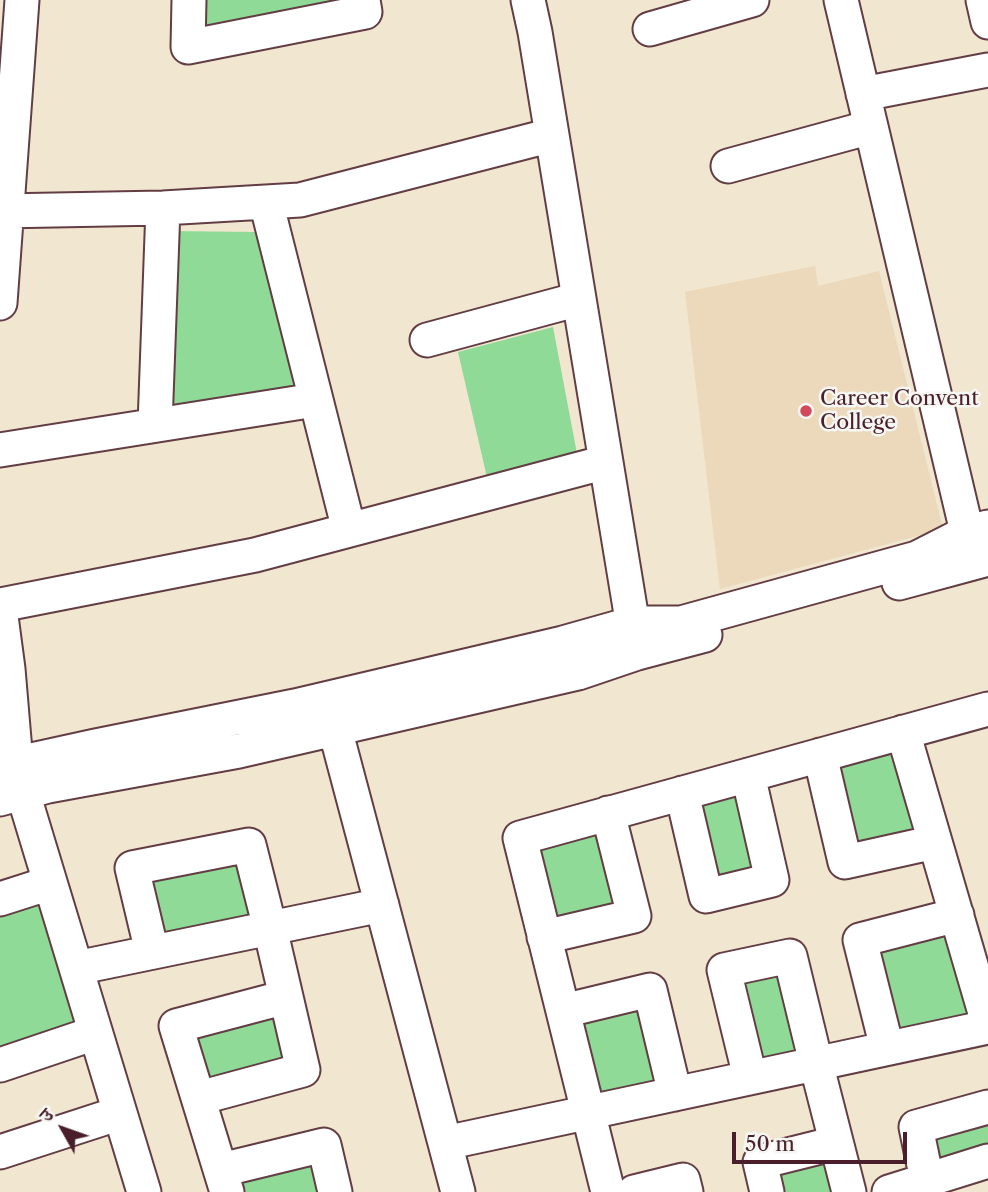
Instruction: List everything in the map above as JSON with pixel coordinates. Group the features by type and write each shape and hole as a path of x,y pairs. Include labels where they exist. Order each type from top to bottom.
{"street":[{"path":"0,303 4,211 22,0"},
{"path":"189,0 188,47 365,12 363,0"},
{"path":"528,0 635,638"},
{"path":"650,29 752,0"},
{"path":"10,781 94,746 295,706 563,643 635,638 979,545 841,0"},
{"path":"983,0 988,22"},
{"path":"863,94 988,70"},
{"path":"728,166 871,127"},
{"path":"4,211 163,208 300,200 552,135"},
{"path":"265,202 349,530"},
{"path":"155,425 163,208"},
{"path":"427,340 579,299"},
{"path":"0,450 315,400"},
{"path":"139,1191 120,1113 50,883 10,781 8,669 0,607 255,555 606,462"},
{"path":"10,781 48,786 239,751 578,673 635,638"},
{"path":"608,1192 520,838 988,709"},
{"path":"335,729 458,1192"},
{"path":"445,1143 988,1025 903,732"},
{"path":"820,755 845,862 935,842"},
{"path":"682,793 706,896 772,880 748,775"},
{"path":"544,937 634,916 608,813"},
{"path":"152,953 132,868 249,845 303,1070 198,1098"},
{"path":"0,899 50,883"},
{"path":"76,968 382,905"},
{"path":"887,1048 860,940 957,915"},
{"path":"750,1077 724,970 790,956 849,1192"},
{"path":"563,1011 650,990 675,1094"},
{"path":"286,997 177,1026 224,1181 324,1144 335,1192"},
{"path":"0,1065 95,1032"},
{"path":"927,1180 916,1127 988,1107"},
{"path":"0,1152 120,1113"},
{"path":"767,1192 760,1162 836,1143"},
{"path":"889,1192 988,1161"},
{"path":"634,1192 683,1180 686,1192"}],"shaded area":[{"name":"Career Convent College","path":"815,266 818,286 879,271 943,529 720,589 685,292"}],"green space":[{"path":"197,0 336,0 337,7 197,37"},
{"path":"168,231 256,232 302,396 160,412"},
{"path":"553,327 578,459 489,486 458,352"},
{"path":"898,745 919,837 854,852 833,760"},
{"path":"742,789 762,875 713,886 695,801"},
{"path":"604,829 624,908 553,927 533,847"},
{"path":"238,853 252,916 155,938 141,874"},
{"path":"42,896 85,1026 0,1054 0,910"},
{"path":"947,930 969,1020 893,1038 872,948"},
{"path":"785,963 807,1056 754,1068 733,976"},
{"path":"644,998 666,1087 594,1104 573,1015"},
{"path":"279,1008 294,1064 207,1089 191,1032"},
{"path":"988,1115 988,1155 935,1170 924,1134"},
{"path":"318,1151 328,1192 237,1192 232,1176"},
{"path":"829,1151 839,1192 774,1192 768,1167"}],"place":[{"name":"Career Convent College","path":"806,411"}]}
